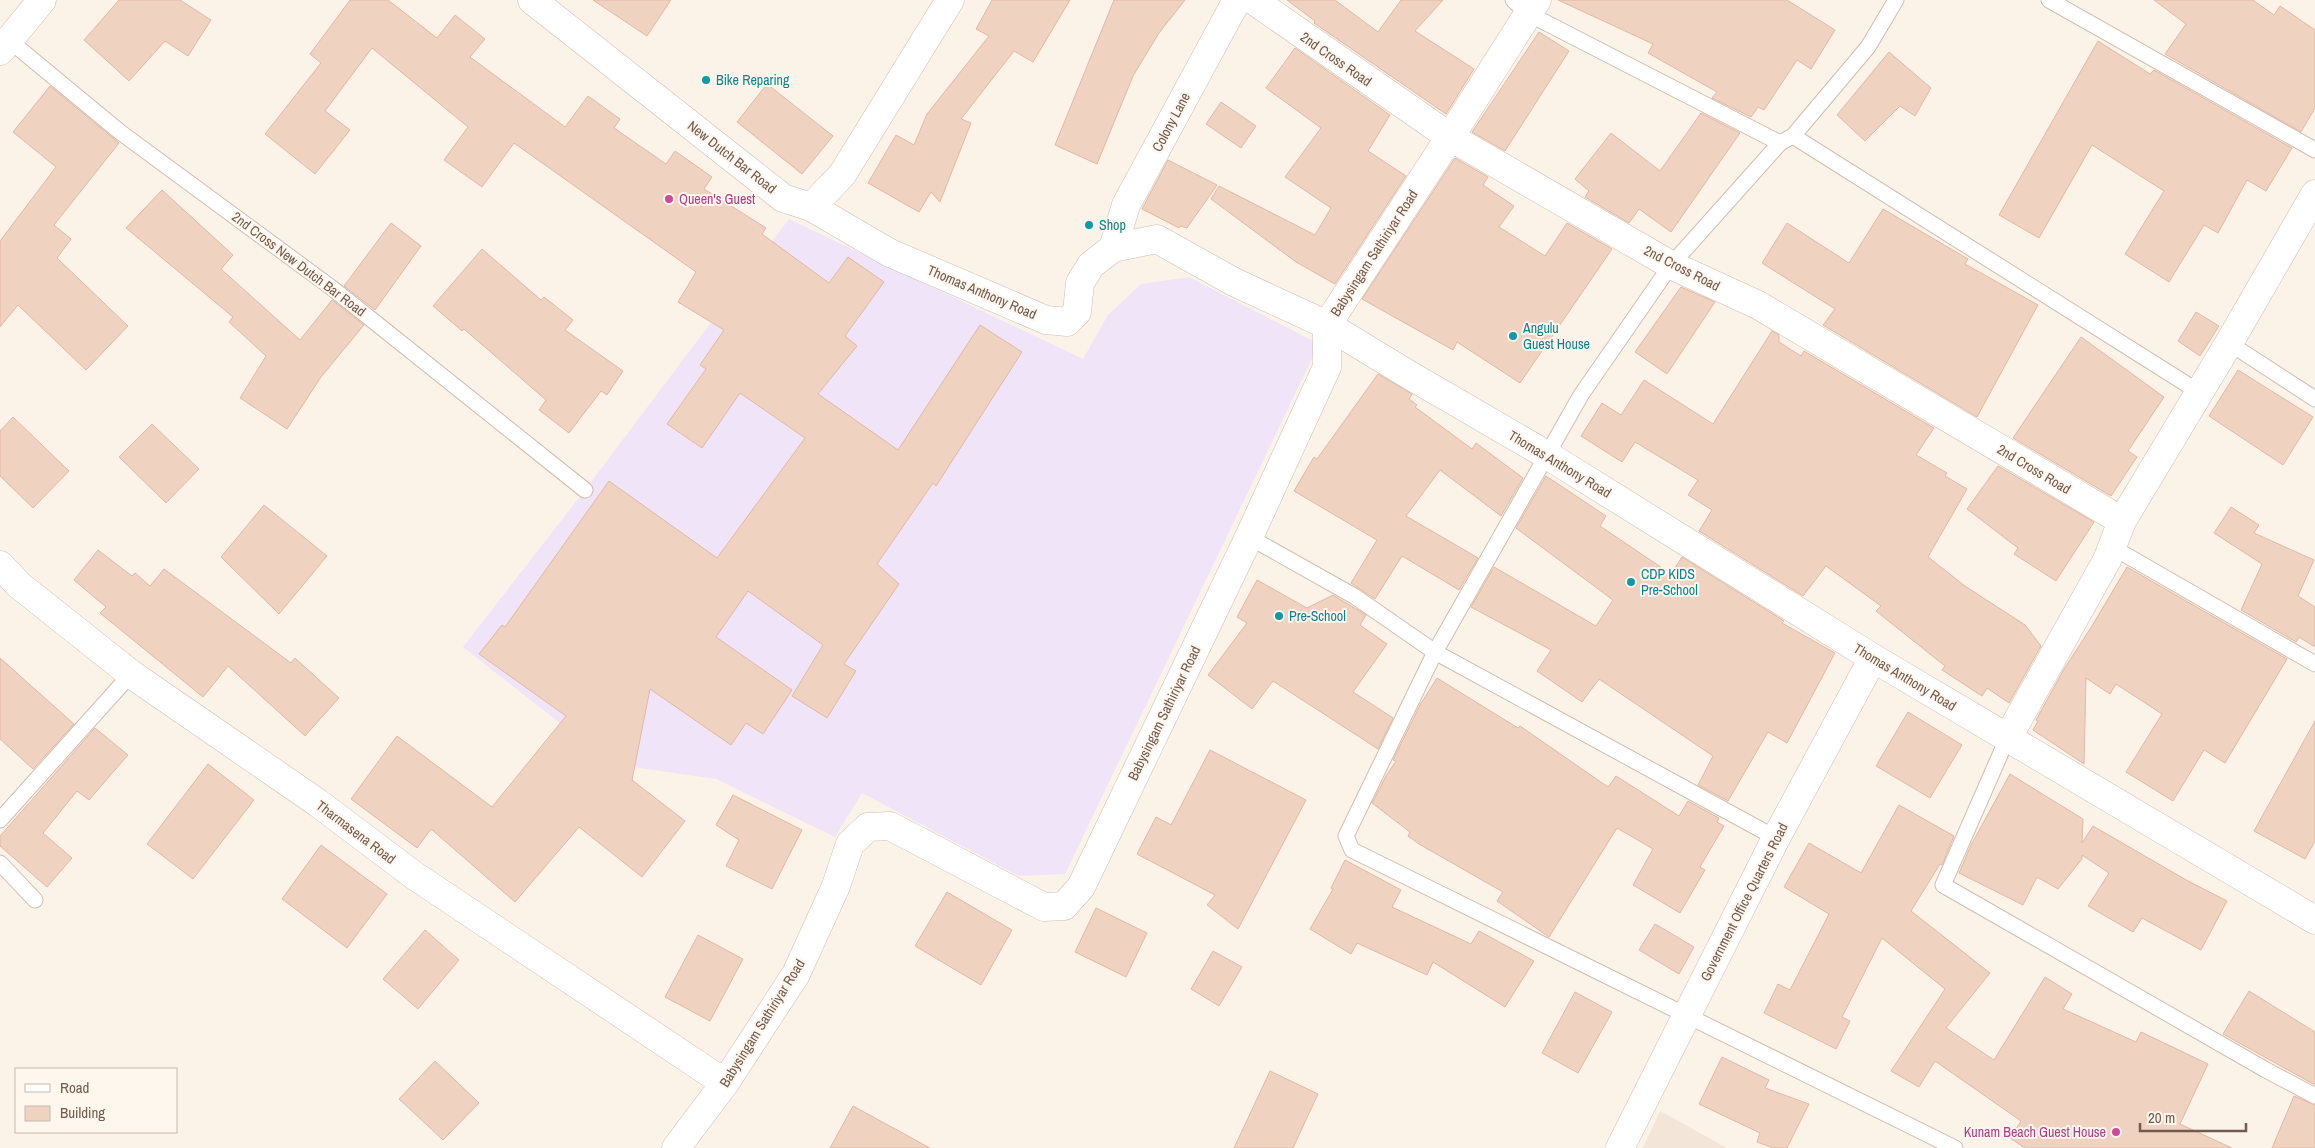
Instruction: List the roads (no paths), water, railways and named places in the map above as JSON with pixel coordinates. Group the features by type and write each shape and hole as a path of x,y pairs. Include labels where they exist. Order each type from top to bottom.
{"street":[{"path":"5,46 42,0"},
{"name":"New Dutch Bar Road","path":"532,0 565,10 783,198 811,207"},
{"path":"811,207 842,175 950,0"},
{"name":"Colony Lane","path":"1113,248 1126,206 1237,0"},
{"name":"2nd Cross Road","path":"1253,0 1450,137 1671,265 1758,305 2122,521"},
{"name":"Babysingam Sathiriyar Road","path":"676,1148 724,1084 796,974 836,886 850,844 868,827 890,826 1044,907 1064,906 1081,887 1249,537 1327,367 1327,324 1450,137 1525,4"},
{"path":"2006,739 2107,560 2122,521 2229,343 2315,194"},
{"name":"Thomas Anthony Road","path":"811,207 890,253 1046,320 1067,322 1077,312 1080,283 1091,265 1113,248 1157,238 1234,282 1327,324 1411,376 1547,455 2006,739 2315,920"},
{"name":"Tharmasena Road","path":"0,564 33,596 131,674 318,803 414,876 724,1084"},
{"name":"Government Office Quarters Road","path":"1620,1148 1776,838 1873,658"}],"lane":[{"path":"1896,0 1868,47 1787,139 1671,265 1581,395 1435,652 1346,836 1352,850 1955,1148"},
{"path":"2049,0 2315,150"},
{"path":"1525,4 1787,139 2199,392"},
{"name":"2nd Cross New Dutch Bar Road","path":"5,46 332,288 585,490"},
{"path":"2229,343 2315,399"},
{"path":"1249,537 1354,596 1435,652 1776,838"},
{"path":"2112,547 2315,664"},
{"path":"0,820 131,674"},
{"path":"2006,739 1943,885 2266,1070 2315,1096"},
{"path":"0,863 34,900"}],"place":[{"name":"Bike Reparing","path":"706,80"},
{"name":"Queen's Guest","path":"669,199"},
{"name":"Shop","path":"1089,225"},
{"name":"Angulu Guest House","path":"1513,336"},
{"name":"CDP KIDS Pre-School","path":"1631,582"},
{"name":"Pre-School","path":"1279,616"},
{"name":"Kunam Beach Guest House","path":"2116,1132"}]}
